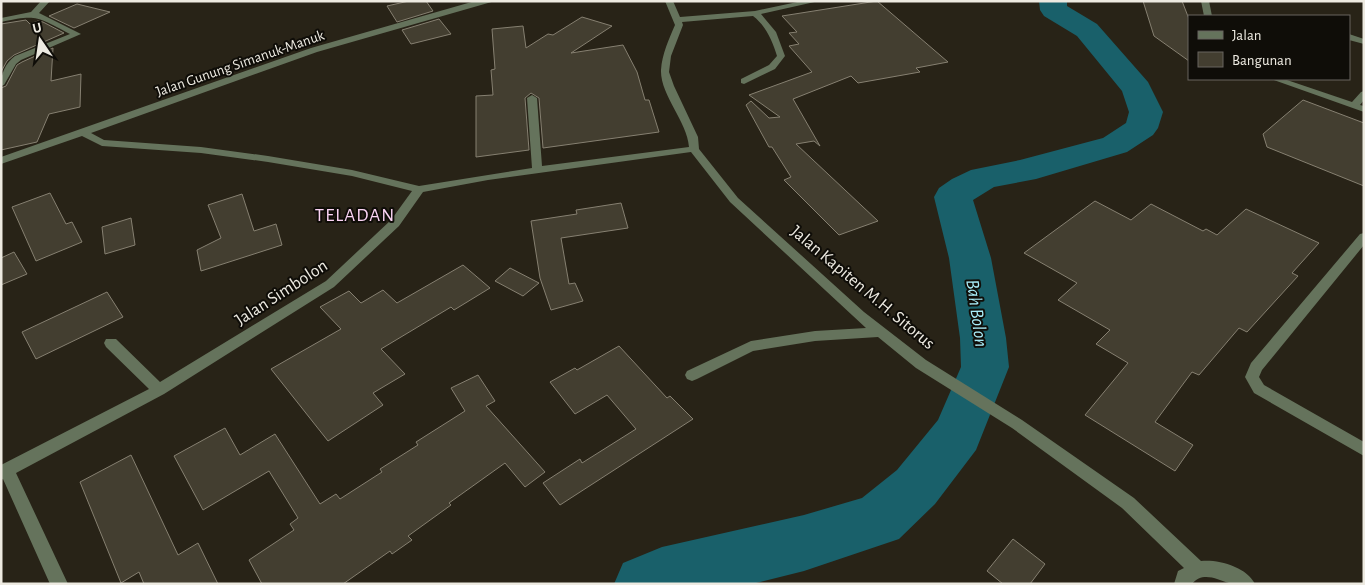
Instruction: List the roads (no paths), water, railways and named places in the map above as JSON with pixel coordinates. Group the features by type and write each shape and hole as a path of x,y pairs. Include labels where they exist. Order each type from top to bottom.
{"street":[{"path":"33,14 46,1"},
{"name":"Jalan Gunung Simanuk-Manuk","path":"1,161 314,50 491,1"},
{"path":"669,1 677,20 755,13 815,1"},
{"path":"1205,1 1208,15"},
{"path":"744,81 772,67 781,56 772,31 764,19 755,13"},
{"path":"1,20 33,14 48,18 76,34 18,58 12,63 2,80"},
{"name":"Jalan Kapiten M.H. Sitorus","path":"677,20 679,25 670,43 665,72 669,86 693,137 694,149 734,200 860,315 921,364 1017,424 1128,503 1197,569"},
{"path":"1350,37 1364,42"},
{"path":"1279,80 1364,109"},
{"path":"1354,106 1364,94"},
{"path":"532,98 537,170"},
{"path":"84,133 102,143 202,150 268,159 352,173 419,189 537,170 694,149"},
{"name":"Jalan Simbolon","path":"4,472 159,390 330,284 395,222 419,189"},
{"path":"1364,237 1256,367 1252,377 1259,389 1364,450"},
{"path":"692,375 751,346 815,336 881,332"},
{"path":"111,343 159,390"},
{"path":"4,472 59,584"},
{"path":"1183,584 1184,577 1197,569 1214,568 1234,575 1246,584"}],"waterway":[{"name":"Bah Bolon","path":"644,584 662,577 804,543 879,520 916,487 958,434 985,367 983,338 970,258 953,197 965,187 984,178 1023,171 1115,145 1141,128 1146,112 1137,89 1087,30 1054,10 1053,1"}],"district":[{"name":"TELADAN","path":"355,214"}]}
